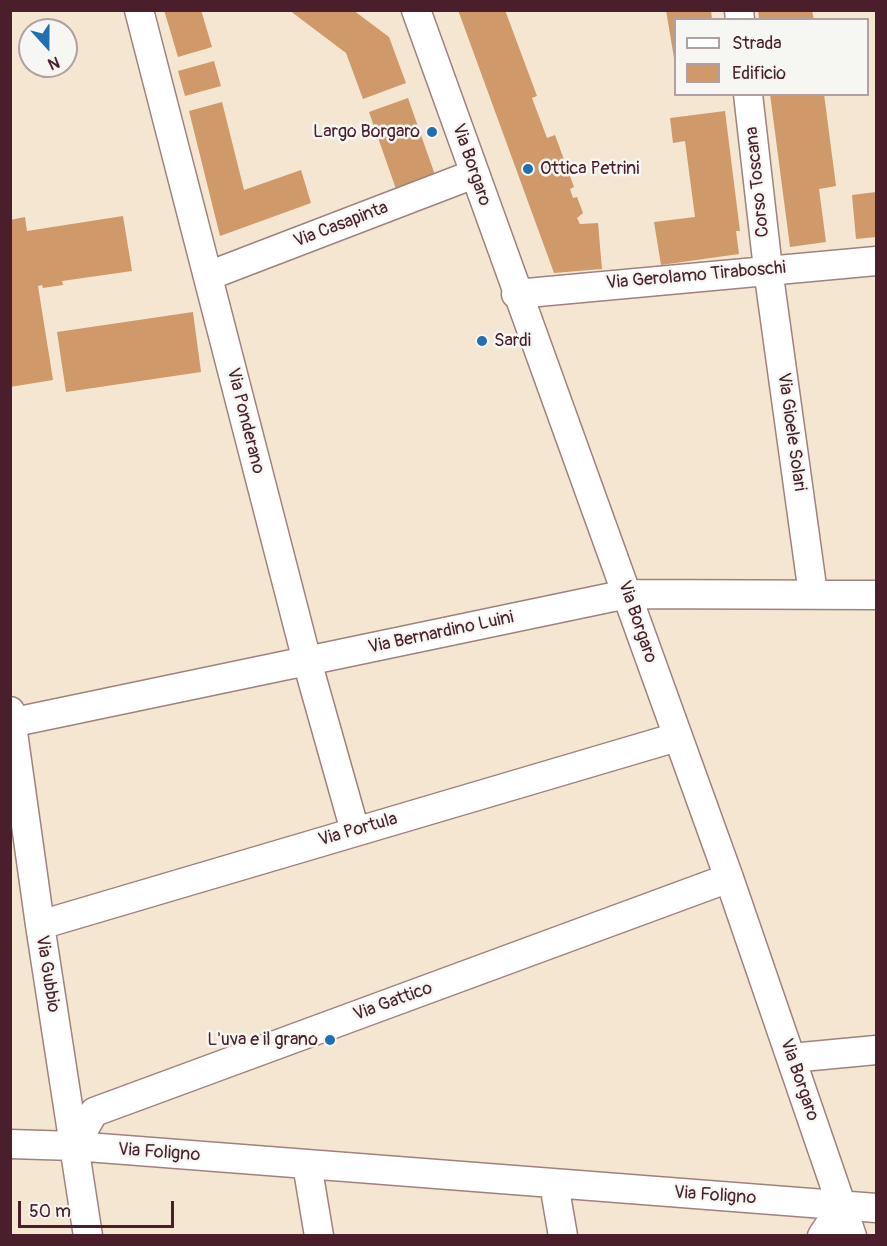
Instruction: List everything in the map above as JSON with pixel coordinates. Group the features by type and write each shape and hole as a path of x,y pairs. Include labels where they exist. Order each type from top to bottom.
{"street":[{"name":"Via Ponderano","path":"139,10 307,661 355,831"},
{"name":"Via Borgaro","path":"416,10 516,294 729,878 852,1236"},
{"name":"Corso Toscana","path":"748,96 768,269"},
{"name":"Via Casapinta","path":"208,276 474,174"},
{"name":"Via Gerolamo Tiraboschi","path":"516,294 768,269 876,261"},
{"name":"Via Gioele Solari","path":"768,269 813,594"},
{"name":"Via Bernardino Luini","path":"11,719 307,661 627,594 876,595"},
{"name":"Via Gubbio","path":"11,719 88,1236"},
{"name":"Via Portula","path":"40,925 677,737"},
{"name":"Via Gattico","path":"74,1146 94,1112 729,878"},
{"path":"791,1058 876,1050"},
{"name":"Via Foligno","path":"10,1144 74,1146 876,1208"},
{"path":"307,1164 319,1236"},
{"path":"554,1184 563,1236"},
{"path":"822,1236 842,1206"}],"building":[{"path":"164,10 201,10 212,47 178,57"},
{"path":"289,10 353,10 389,37 406,83 363,99 346,53"},
{"path":"458,10 505,10 537,96 532,98 547,138 555,135 574,187 570,189 573,198 577,197 583,213 577,218 580,224 598,223 602,269 554,273"},
{"path":"666,10 711,10 712,18 674,18 674,58"},
{"path":"758,10 812,10 814,18 759,18"},
{"path":"214,61 221,86 185,96 178,71"},
{"path":"770,96 824,96 836,186 819,189 826,242 790,247"},
{"path":"408,98 435,175 396,189 369,112"},
{"path":"222,102 244,190 301,170 311,203 220,236 189,111"},
{"path":"725,111 740,231 736,231 739,254 661,265 654,222 695,217 685,141 673,143 670,118"},
{"path":"876,192 876,237 856,239 852,195"},
{"path":"123,216 132,271 62,281 63,285 43,288 42,285 38,286 53,380 10,387 10,220 25,217 27,231"},
{"path":"193,312 201,372 66,392 57,332"}],"place":[{"name":"Largo Borgaro","path":"432,132"},
{"name":"Ottica Petrini","path":"528,169"},
{"name":"Sardi","path":"482,341"},
{"name":"L'uva e il grano","path":"330,1040"}]}
